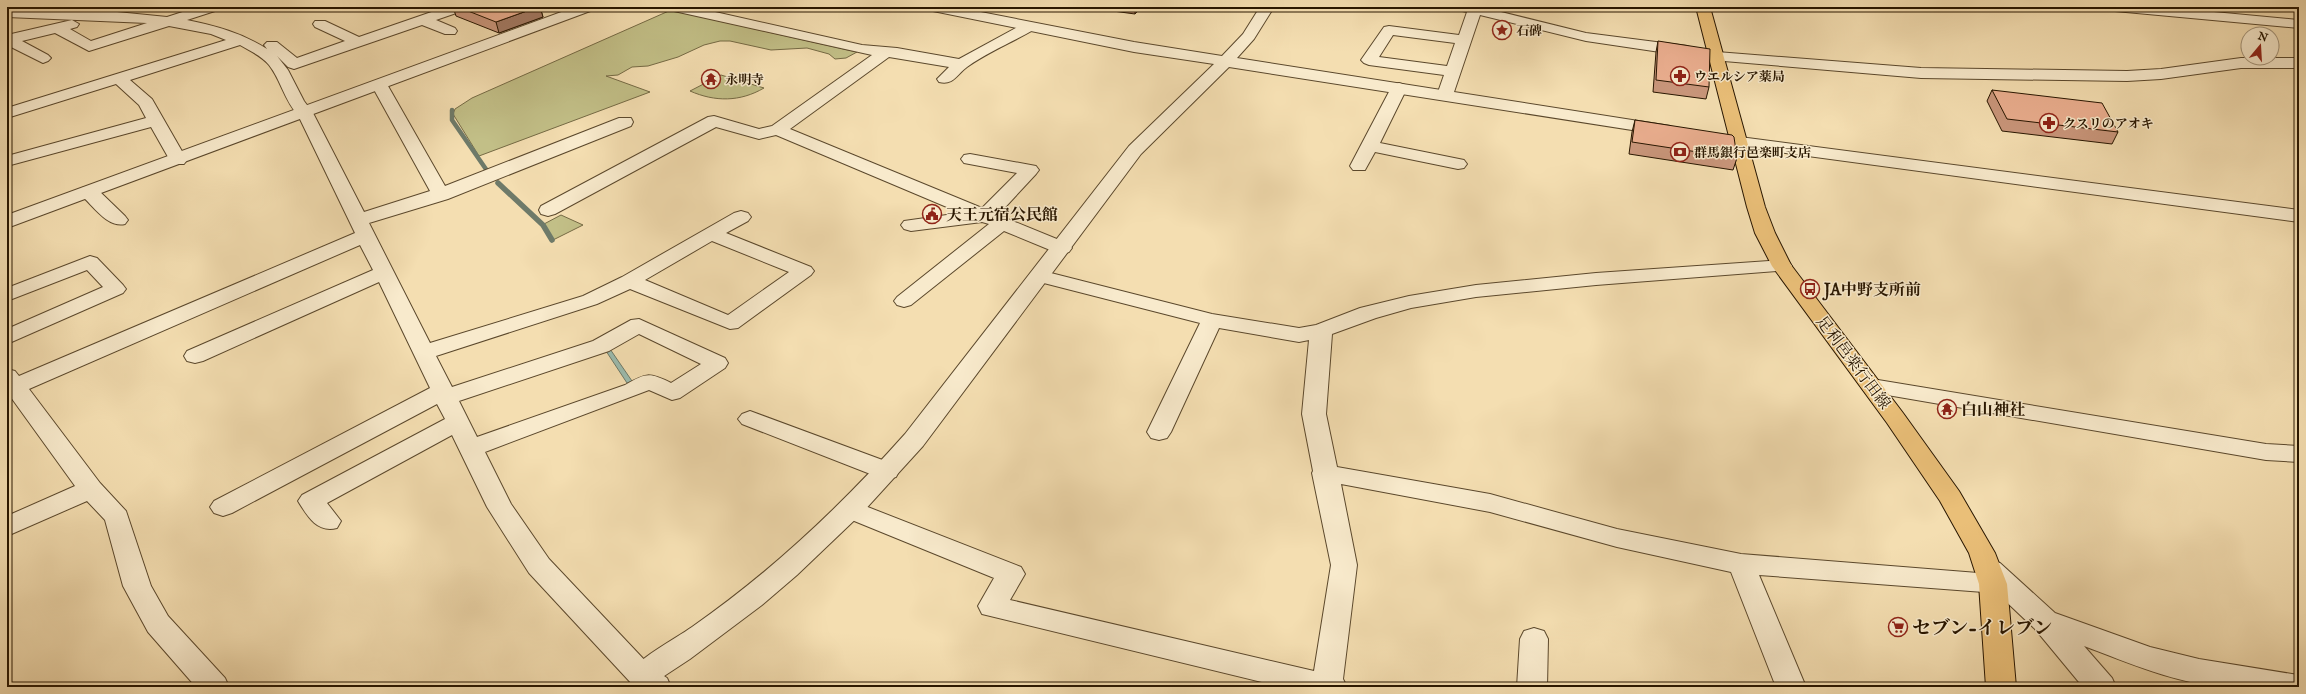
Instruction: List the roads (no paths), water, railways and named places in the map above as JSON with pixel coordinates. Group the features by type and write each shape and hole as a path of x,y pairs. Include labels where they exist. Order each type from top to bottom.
{"main road":[{"name":"足利邑楽行田線","path":"1703,7 1756,207 1765,233 1782,266 1872,386 1950,497 1992,577 2002,687"}],"street":[{"path":"58,28 89,46 214,7"},
{"path":"294,64 460,7"},
{"path":"7,222 305,114 588,7"},
{"path":"674,7 862,50 897,53 961,64"},
{"path":"933,7 1134,47 1677,132"},
{"path":"121,17 143,10 176,19 184,23 241,40 257,48 277,64 305,114 425,352 500,507 539,566 642,683 778,575 851,510 887,471 1062,248 1135,150 1225,62 1249,36 1267,7"},
{"path":"2115,7 2299,21"},
{"path":"1445,95 1464,40 1469,8 1586,37 1716,56 1921,73 2127,76 2161,74 2241,63 2299,63"},
{"path":"7,13 176,19 222,24 255,36 279,49 294,64 306,88"},
{"path":"8,40 58,28 98,16"},
{"path":"423,20 450,31"},
{"path":"320,24 359,42"},
{"path":"945,79 961,64 1030,26"},
{"path":"1453,72 1369,60 1389,30 1464,40"},
{"path":"8,40 43,58"},
{"path":"7,113 241,40"},
{"path":"548,210 714,121 759,134 778,130 885,53"},
{"path":"120,79 146,102 178,160"},
{"path":"380,86 441,195"},
{"path":"1359,166 1399,88"},
{"path":"7,161 157,120"},
{"path":"214,687 158,624 137,586 117,517 91,488 10,384 362,228 441,195 528,163 625,122"},
{"path":"778,130 1001,224 1062,248"},
{"path":"1700,136 2299,216"},
{"path":"1370,146 1458,164"},
{"path":"911,225 983,216 994,209 1030,170 970,159"},
{"path":"89,192 118,220"},
{"path":"425,352 590,300 629,281 741,217"},
{"path":"904,301 1001,224"},
{"path":"629,281 730,323 804,271 711,234"},
{"path":"7,295 90,262 116,289 7,337"},
{"path":"1039,276 1212,320 1299,335 1321,331 1368,314 1409,302 1476,291 1596,279 1782,266"},
{"path":"195,356 384,272"},
{"path":"1159,432 1212,320"},
{"path":"223,507 444,394 601,346 639,325 717,363 672,392 649,381 633,390 471,448"},
{"path":"851,510 1011,574 992,606 1330,686 1344,565 1324,472 1314,414 1321,331"},
{"path":"1872,386 2266,452 2299,454"},
{"path":"750,419 887,471"},
{"path":"328,520 311,501 458,422"},
{"path":"1324,472 1490,503 1617,538 1741,564 1992,577 2045,621 2101,687"},
{"path":"7,527 91,488"},
{"path":"1741,564 1791,687"},
{"path":"2045,621 2148,658 2199,671 2298,687"},
{"path":"1532,687 1534,639"}],"waterway":[{"path":"452,110 452,120 490,175"},
{"path":"498,183 543,225 552,240"}],"place":[{"name":"石碑","path":"1502,30"},
{"name":"ウエルシア薬局","path":"1680,76"},
{"name":"永明寺","path":"711,79"},
{"name":"クスリのアオキ","path":"2049,123"},
{"name":"群馬銀行邑楽町支店","path":"1680,152"},
{"name":"天王元宿公民館","path":"932,214"},
{"name":"JA中野支所前","path":"1810,289"},
{"name":"白山神社","path":"1947,409"},
{"name":"セブン-イレブン","path":"1898,627"}]}
